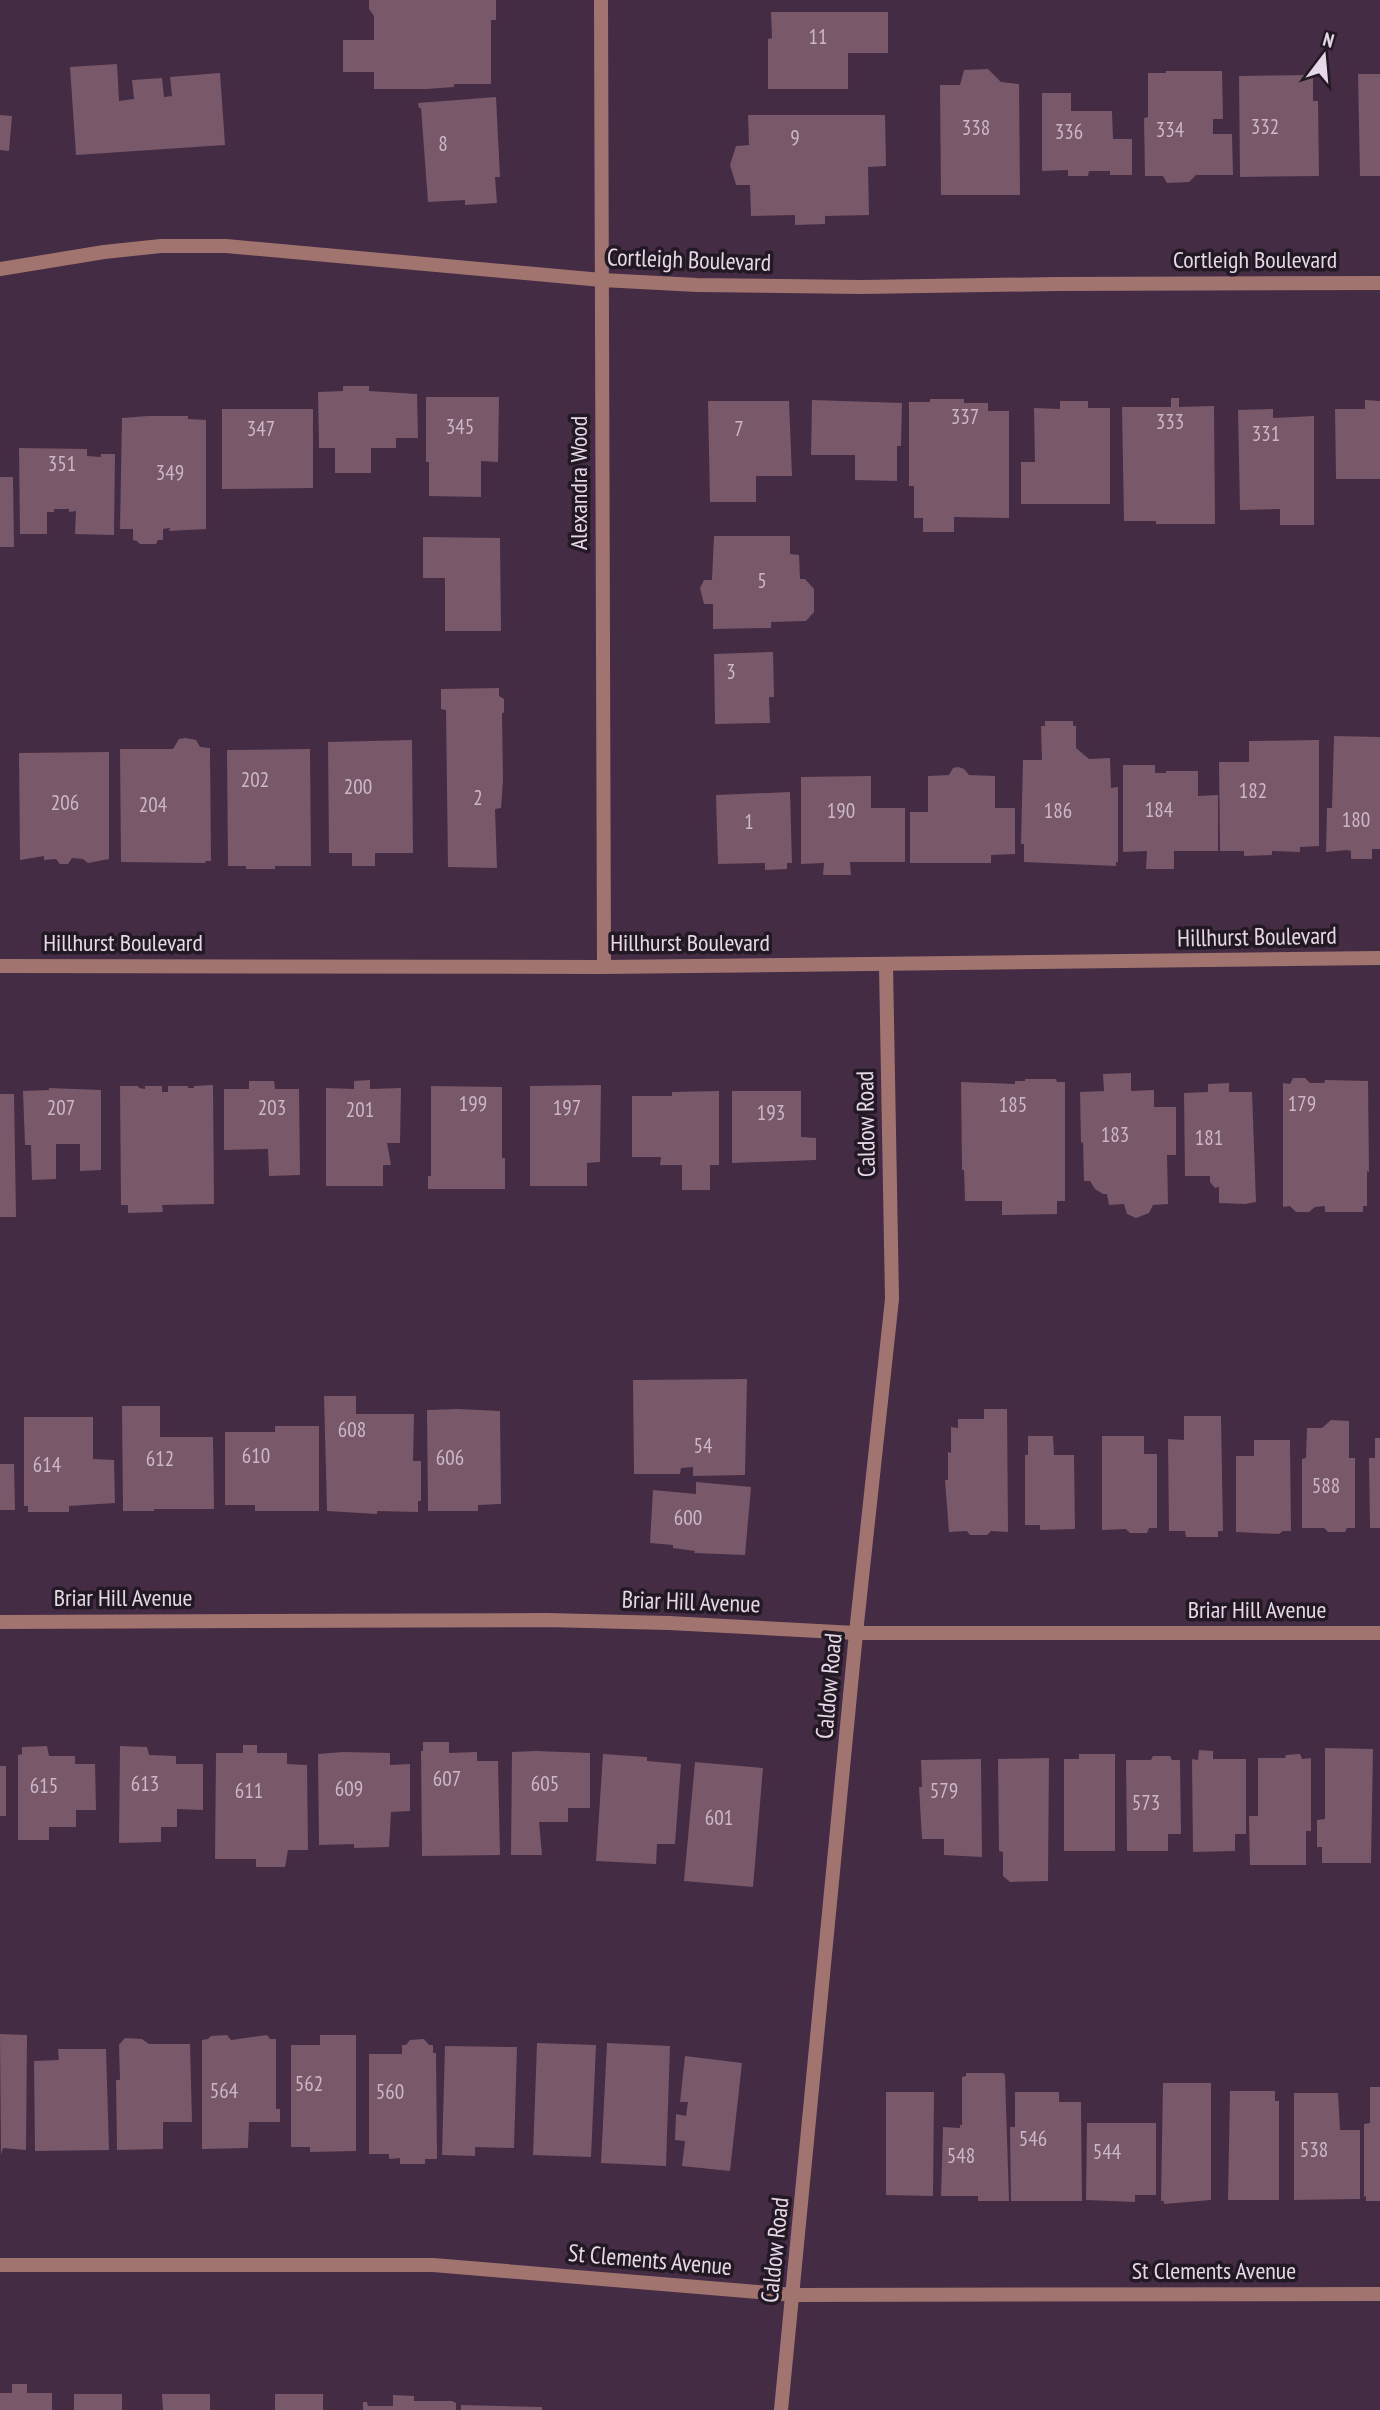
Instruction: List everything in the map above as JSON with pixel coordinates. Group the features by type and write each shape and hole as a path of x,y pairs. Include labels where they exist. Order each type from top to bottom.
{"street":[{"name":"Alexandra Wood","path":"601,0 604,967"},
{"name":"Cortleigh Boulevard","path":"0,269 149,247 226,246 602,280 697,285 862,287 1380,283"},
{"name":"Hillhurst Boulevard","path":"0,966 604,967 1380,958"},
{"name":"Caldow Road","path":"781,2410 856,1633 892,1299 886,965"},
{"name":"Briar Hill Avenue","path":"0,1622 546,1620 856,1633 1380,1633"},
{"name":"St Clements Avenue","path":"0,2265 433,2265 794,2295 1380,2294"}],"building":[{"path":"369,0 496,0 496,20 491,20 491,84 454,84 454,87 426,89 374,89 374,72 343,72 343,40 374,40 374,16 369,9"},
{"path":"771,12 888,12 888,53 848,53 848,89 768,89"},
{"path":"117,64 119,101 134,99 132,80 162,78 164,97 172,96 170,77 220,73 225,145 76,155 70,67"},
{"path":"988,69 1001,82 1019,84 1020,195 941,195 940,85 960,85 964,70"},
{"path":"1222,71 1223,119 1213,119 1213,134 1232,134 1233,175 1196,175 1189,182 1167,183 1163,176 1145,176 1144,118 1148,117 1148,73"},
{"path":"1358,74 1380,74 1380,176 1360,176"},
{"path":"1313,75 1313,101 1318,101 1319,176 1240,177 1239,76"},
{"path":"1042,93 1071,93 1071,111 1112,111 1113,139 1132,139 1132,175 1089,171 1088,176 1068,176 1068,170 1042,171"},
{"path":"496,97 500,177 495,177 497,203 465,205 465,200 428,202 421,108 418,103"},
{"path":"0,115 12,116 9,151 0,150"},
{"path":"748,115 885,115 886,166 868,167 869,215 825,216 825,224 795,225 795,215 751,216 750,185 736,185 730,165 736,146 749,145"},
{"path":"343,386 369,386 369,391 417,394 418,438 396,438 396,448 371,448 371,473 335,473 335,448 319,448 318,392 343,391"},
{"path":"426,397 499,397 498,462 481,461 481,497 429,496"},
{"path":"1171,398 1179,398 1179,407 1214,406 1215,524 1124,521 1122,407 1171,407"},
{"path":"930,399 964,399 964,403 988,403 988,411 1009,411 1009,518 954,517 954,532 923,532 923,518 914,518 914,486 909,486 909,402 930,402"},
{"path":"812,400 902,403 901,446 897,446 897,481 855,480 855,455 811,455"},
{"path":"1365,400 1380,401 1380,479 1336,479 1335,409 1365,409"},
{"path":"708,401 789,401 792,476 756,476 756,502 710,502"},
{"path":"1060,401 1088,401 1088,408 1110,408 1110,504 1021,504 1021,462 1035,462 1034,408 1060,409"},
{"path":"222,409 313,409 313,488 222,489"},
{"path":"1273,409 1273,418 1314,416 1314,525 1280,525 1280,509 1240,510 1238,410"},
{"path":"188,416 188,419 206,420 206,529 163,529 163,540 158,540 156,544 140,544 133,540 133,529 120,529 122,418"},
{"path":"19,448 87,449 87,456 101,457 101,454 115,454 114,535 75,534 76,511 69,512 69,509 47,512 47,534 20,534"},
{"path":"0,477 13,477 14,547 0,547"},
{"path":"714,536 790,536 790,554 799,555 800,579 805,579 814,589 814,612 806,621 771,622 771,628 713,629 713,604 704,604 700,588 704,580 712,580"},
{"path":"423,537 500,538 501,631 445,631 445,578 423,578"},
{"path":"773,652 774,697 769,697 770,723 715,724 714,654"},
{"path":"499,688 499,696 504,699 504,712 501,808 495,809 497,868 448,867 446,710 441,709 441,689"},
{"path":"1045,721 1073,721 1073,726 1076,726 1076,748 1089,759 1110,758 1111,788 1118,787 1116,866 1024,862 1024,844 1021,844 1023,760 1042,760 1041,726 1045,726"},
{"path":"1334,736 1380,737 1380,849 1372,849 1372,859 1351,859 1351,851 1347,850 1326,852 1327,808 1332,808"},
{"path":"179,739 196,740 200,747 210,748 211,861 121,862 120,749 173,749"},
{"path":"412,740 413,853 375,853 375,866 352,866 352,853 329,853 328,742"},
{"path":"1319,740 1319,846 1300,847 1300,852 1272,851 1272,855 1244,856 1244,851 1220,851 1219,762 1249,762 1249,741"},
{"path":"310,749 311,866 246,869 246,866 228,866 227,750"},
{"path":"109,752 109,859 88,863 83,859 72,858 68,864 60,864 56,859 44,860 44,856 20,860 19,753"},
{"path":"1123,765 1155,765 1155,773 1198,771 1198,796 1218,795 1218,851 1174,851 1174,869 1146,869 1147,851 1123,852"},
{"path":"958,767 969,775 995,776 995,808 1015,808 1015,854 991,855 991,863 910,863 910,812 928,812 928,776 949,775 953,768"},
{"path":"871,776 871,808 905,808 905,862 850,862 851,875 823,875 824,863 801,864 801,777"},
{"path":"790,792 792,863 787,863 787,869 765,870 765,863 718,864 716,795"},
{"path":"1131,1073 1131,1091 1154,1090 1154,1107 1176,1107 1176,1155 1167,1155 1168,1204 1153,1205 1149,1213 1136,1218 1127,1214 1124,1204 1109,1205 1107,1194 1095,1189 1090,1181 1084,1181 1083,1142 1081,1143 1080,1092 1104,1091 1103,1074"},
{"path":"1293,1078 1305,1078 1310,1083 1324,1083 1325,1080 1368,1081 1369,1172 1367,1171 1367,1206 1363,1206 1363,1212 1325,1212 1325,1206 1315,1207 1309,1212 1296,1212 1290,1206 1283,1207 1283,1083 1290,1084"},
{"path":"1056,1079 1057,1082 1065,1082 1065,1201 1057,1201 1057,1214 1002,1215 1002,1201 965,1201 961,1082 1015,1084 1015,1081"},
{"path":"370,1080 370,1089 401,1088 400,1143 387,1143 391,1165 383,1165 383,1186 326,1186 326,1088 354,1089 354,1081"},
{"path":"249,1081 274,1081 275,1089 299,1089 300,1175 269,1176 268,1149 224,1150 224,1089 249,1089"},
{"path":"1229,1083 1229,1092 1252,1092 1256,1202 1245,1204 1219,1203 1219,1187 1215,1188 1210,1182 1210,1176 1185,1176 1184,1093 1208,1092 1208,1084"},
{"path":"213,1085 214,1204 162,1205 163,1212 128,1213 128,1205 121,1205 120,1086 138,1086 145,1089 145,1086 162,1086 162,1092 168,1092 168,1086 194,1088"},
{"path":"601,1085 600,1162 587,1163 587,1186 530,1186 530,1086"},
{"path":"431,1086 502,1087 505,1189 428,1189 428,1176 431,1176"},
{"path":"49,1088 101,1090 101,1170 80,1171 80,1144 56,1144 56,1179 32,1180 31,1145 25,1145 23,1091"},
{"path":"719,1091 719,1165 710,1165 710,1190 682,1190 682,1165 660,1165 661,1157 632,1157 632,1096 672,1096 672,1092"},
{"path":"732,1091 801,1091 801,1137 816,1138 816,1160 732,1163"},
{"path":"0,1094 14,1094 16,1217 0,1217"},
{"path":"747,1379 745,1475 693,1476 693,1467 681,1468 680,1474 634,1474 633,1380"},
{"path":"324,1396 356,1396 356,1414 414,1414 413,1461 421,1461 421,1501 418,1501 418,1512 377,1511 377,1514 327,1511"},
{"path":"122,1406 160,1406 160,1437 213,1437 214,1509 123,1511"},
{"path":"984,1409 1007,1409 1008,1532 991,1531 987,1535 970,1535 967,1531 949,1532 945,1480 948,1480 951,1427 958,1428 958,1419 984,1419"},
{"path":"427,1410 500,1411 501,1504 478,1505 478,1511 428,1511"},
{"path":"1184,1416 1221,1416 1223,1531 1218,1531 1218,1537 1186,1537 1185,1531 1169,1531 1168,1439 1184,1440"},
{"path":"24,1417 93,1417 93,1459 114,1460 115,1503 69,1506 69,1512 28,1512 28,1506 24,1506"},
{"path":"1331,1420 1349,1421 1349,1458 1355,1458 1355,1528 1347,1528 1345,1532 1302,1528 1302,1459 1306,1458 1307,1428 1322,1428"},
{"path":"275,1426 319,1426 319,1511 255,1511 255,1505 225,1505 225,1432 275,1432"},
{"path":"1028,1436 1053,1436 1054,1455 1074,1455 1075,1529 1040,1530 1040,1525 1025,1525 1025,1455 1028,1455"},
{"path":"1102,1436 1144,1436 1144,1454 1157,1454 1157,1528 1149,1528 1147,1533 1130,1533 1126,1529 1102,1530"},
{"path":"1375,1438 1380,1438 1380,1528 1370,1528 1369,1458 1375,1458"},
{"path":"1254,1440 1290,1440 1291,1531 1279,1534 1236,1532 1236,1456 1254,1456"},
{"path":"0,1464 14,1464 15,1510 0,1510"},
{"path":"696,1482 751,1487 745,1555 694,1553 695,1551 673,1548 673,1545 650,1543 653,1490 696,1494"},
{"path":"423,1742 449,1742 449,1753 477,1752 477,1761 498,1761 500,1855 422,1856"},
{"path":"243,1745 257,1745 257,1753 287,1753 287,1764 307,1765 308,1850 288,1850 285,1867 256,1867 256,1859 215,1859 216,1753 243,1753"},
{"path":"47,1746 49,1756 75,1756 75,1764 95,1764 96,1810 76,1810 76,1827 49,1827 49,1840 18,1840 18,1755 22,1754 22,1747"},
{"path":"120,1746 147,1747 149,1755 176,1756 176,1764 203,1764 203,1810 177,1809 177,1827 161,1827 161,1842 119,1843"},
{"path":"1325,1748 1373,1749 1371,1863 1322,1863 1322,1847 1317,1847 1317,1820 1325,1819"},
{"path":"1199,1750 1213,1751 1213,1759 1246,1759 1246,1834 1235,1834 1235,1851 1193,1852 1192,1759 1198,1760"},
{"path":"512,1752 590,1753 590,1808 568,1808 568,1822 539,1822 542,1855 511,1855"},
{"path":"390,1753 390,1765 410,1764 410,1811 391,1812 389,1847 319,1845 318,1754"},
{"path":"603,1754 647,1757 647,1761 681,1764 675,1844 657,1844 656,1864 596,1861"},
{"path":"1079,1754 1115,1754 1115,1851 1064,1851 1064,1759 1079,1759"},
{"path":"1300,1754 1302,1759 1311,1758 1311,1831 1306,1831 1306,1865 1250,1865 1249,1816 1258,1816 1258,1758 1285,1758 1286,1755"},
{"path":"1153,1756 1170,1756 1172,1760 1180,1760 1181,1834 1168,1834 1168,1851 1127,1851 1126,1760 1151,1760"},
{"path":"1049,1758 1048,1881 1010,1882 1003,1876 1003,1852 999,1851 998,1759"},
{"path":"981,1759 982,1857 944,1855 944,1839 922,1839 919,1787 922,1787 921,1760"},
{"path":"695,1762 763,1768 753,1887 684,1881"},
{"path":"0,1766 6,1766 6,1816 0,1816"},
{"path":"0,2034 27,2035 26,2150 3,2148 1,2155"},
{"path":"227,2035 231,2040 267,2035 270,2039 276,2039 276,2109 280,2109 280,2122 249,2122 248,2148 202,2149 202,2040 211,2036"},
{"path":"320,2035 356,2035 356,2151 310,2152 310,2147 291,2147 291,2045 320,2045"},
{"path":"125,2038 142,2039 149,2044 190,2044 192,2122 163,2122 163,2149 117,2150 116,2080 120,2080 119,2045"},
{"path":"424,2039 429,2045 433,2045 433,2053 436,2053 437,2159 425,2159 425,2164 400,2164 400,2158 389,2159 389,2154 369,2154 369,2054 402,2054 402,2045 406,2045 410,2040"},
{"path":"537,2043 596,2045 591,2157 533,2155"},
{"path":"607,2043 670,2046 666,2166 601,2163"},
{"path":"445,2046 517,2047 514,2148 475,2147 475,2156 442,2155"},
{"path":"58,2049 106,2049 109,2150 35,2151 34,2061 59,2060"},
{"path":"685,2056 742,2063 730,2171 682,2166 685,2141 675,2140 676,2114 686,2116 688,2102 680,2102"},
{"path":"966,2073 1005,2075 1009,2201 978,2201 978,2196 941,2196 943,2127 960,2128 962,2125 962,2077 966,2076"},
{"path":"1163,2083 1211,2083 1211,2200 1164,2204 1164,2201 1161,2201"},
{"path":"1370,2087 1380,2087 1380,2201 1366,2201 1366,2196 1364,2197 1364,2124 1370,2123"},
{"path":"1230,2091 1275,2091 1275,2101 1279,2101 1279,2200 1228,2200"},
{"path":"886,2092 934,2092 933,2196 886,2195"},
{"path":"1015,2092 1059,2092 1059,2102 1081,2102 1082,2201 1011,2201 1010,2127 1015,2127"},
{"path":"1294,2093 1338,2093 1340,2130 1360,2130 1360,2199 1294,2200"},
{"path":"1087,2123 1156,2123 1156,2195 1135,2195 1135,2202 1086,2200"},
{"path":"12,2384 27,2384 27,2393 52,2393 52,2410 0,2410 0,2393 12,2393"},
{"path":"74,2394 122,2394 122,2410 74,2410"},
{"path":"162,2394 210,2394 210,2410 163,2410"},
{"path":"275,2394 323,2394 323,2410 275,2410"},
{"path":"393,2395 414,2396 414,2401 452,2401 456,2403 456,2410 363,2410 363,2402 367,2402 368,2406 393,2406"},
{"path":"461,2405 542,2407 542,2410 461,2410"}]}
